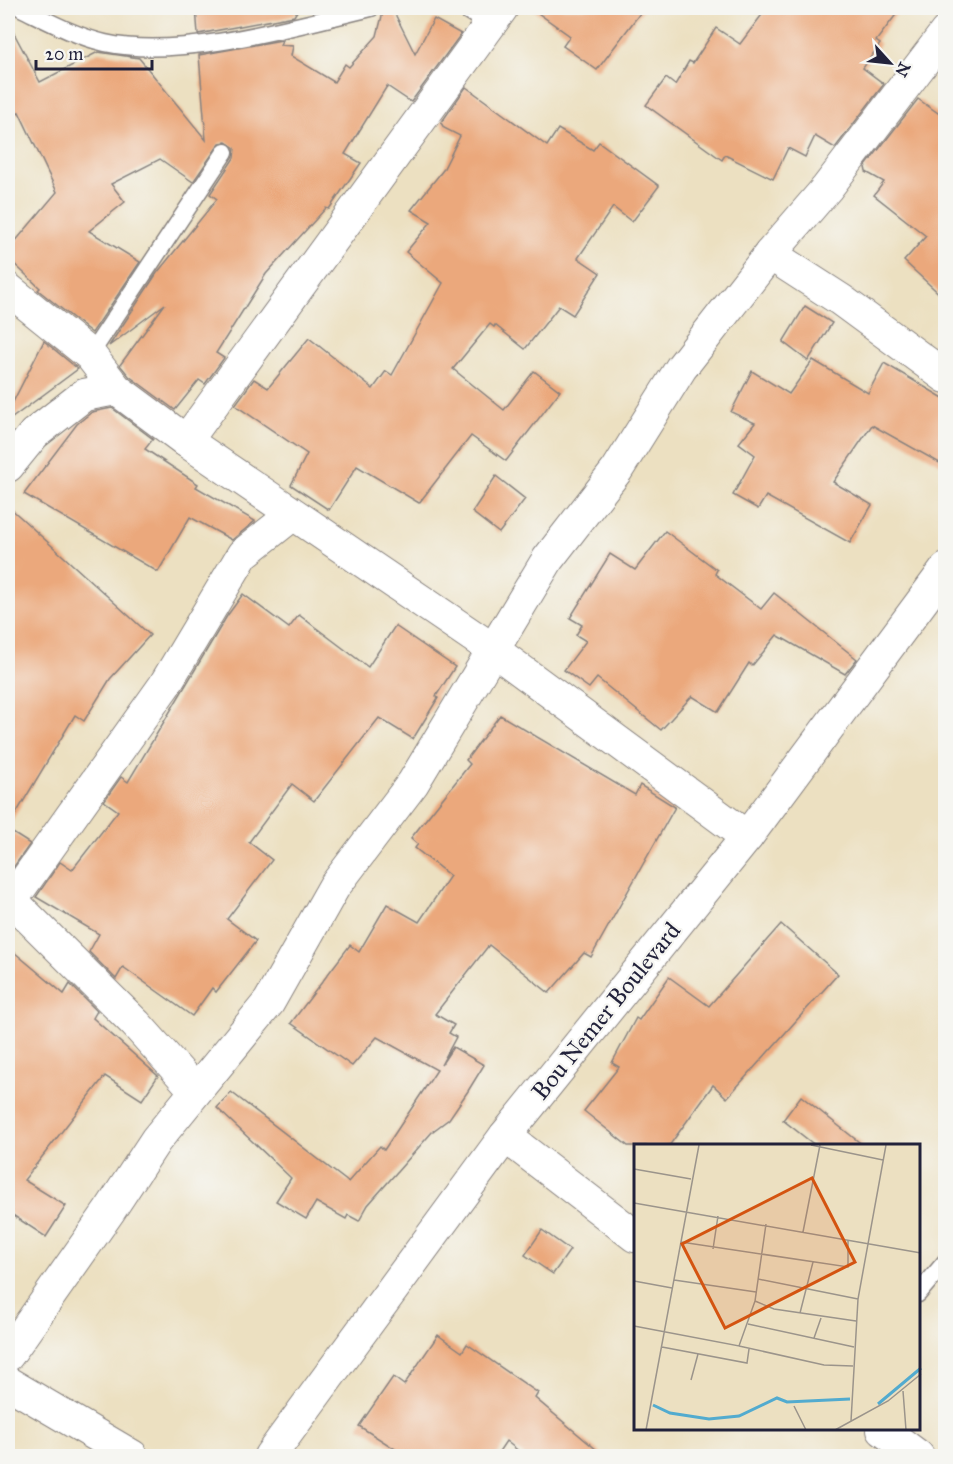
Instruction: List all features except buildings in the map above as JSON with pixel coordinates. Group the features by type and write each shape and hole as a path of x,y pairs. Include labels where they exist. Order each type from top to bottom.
{"street":[{"path":"186,441 496,16"},
{"path":"8,1355 110,1210 156,1140 269,1002 334,887 413,783 548,559 617,470 681,368 770,254 827,188 945,32"},
{"path":"770,254 841,300 945,377"},
{"path":"8,289 90,355 116,389 186,441 492,649 747,837"},
{"path":"8,466 34,435 84,395 116,389"},
{"path":"195,1090 136,1024 8,901 164,686 243,554 292,514"},
{"name":"Bou Nemer Boulevard","path":"270,1456 505,1136 747,837 945,569"},
{"path":"505,1136 634,1235"},
{"path":"8,1383 132,1456"},
{"path":"884,1431 918,1456"}],"lane":[{"path":"21,8 77,34 106,43 147,47 236,39 370,8"},
{"path":"463,8 496,16"},
{"path":"90,355 225,152"},
{"path":"920,1292 945,1261"}]}
